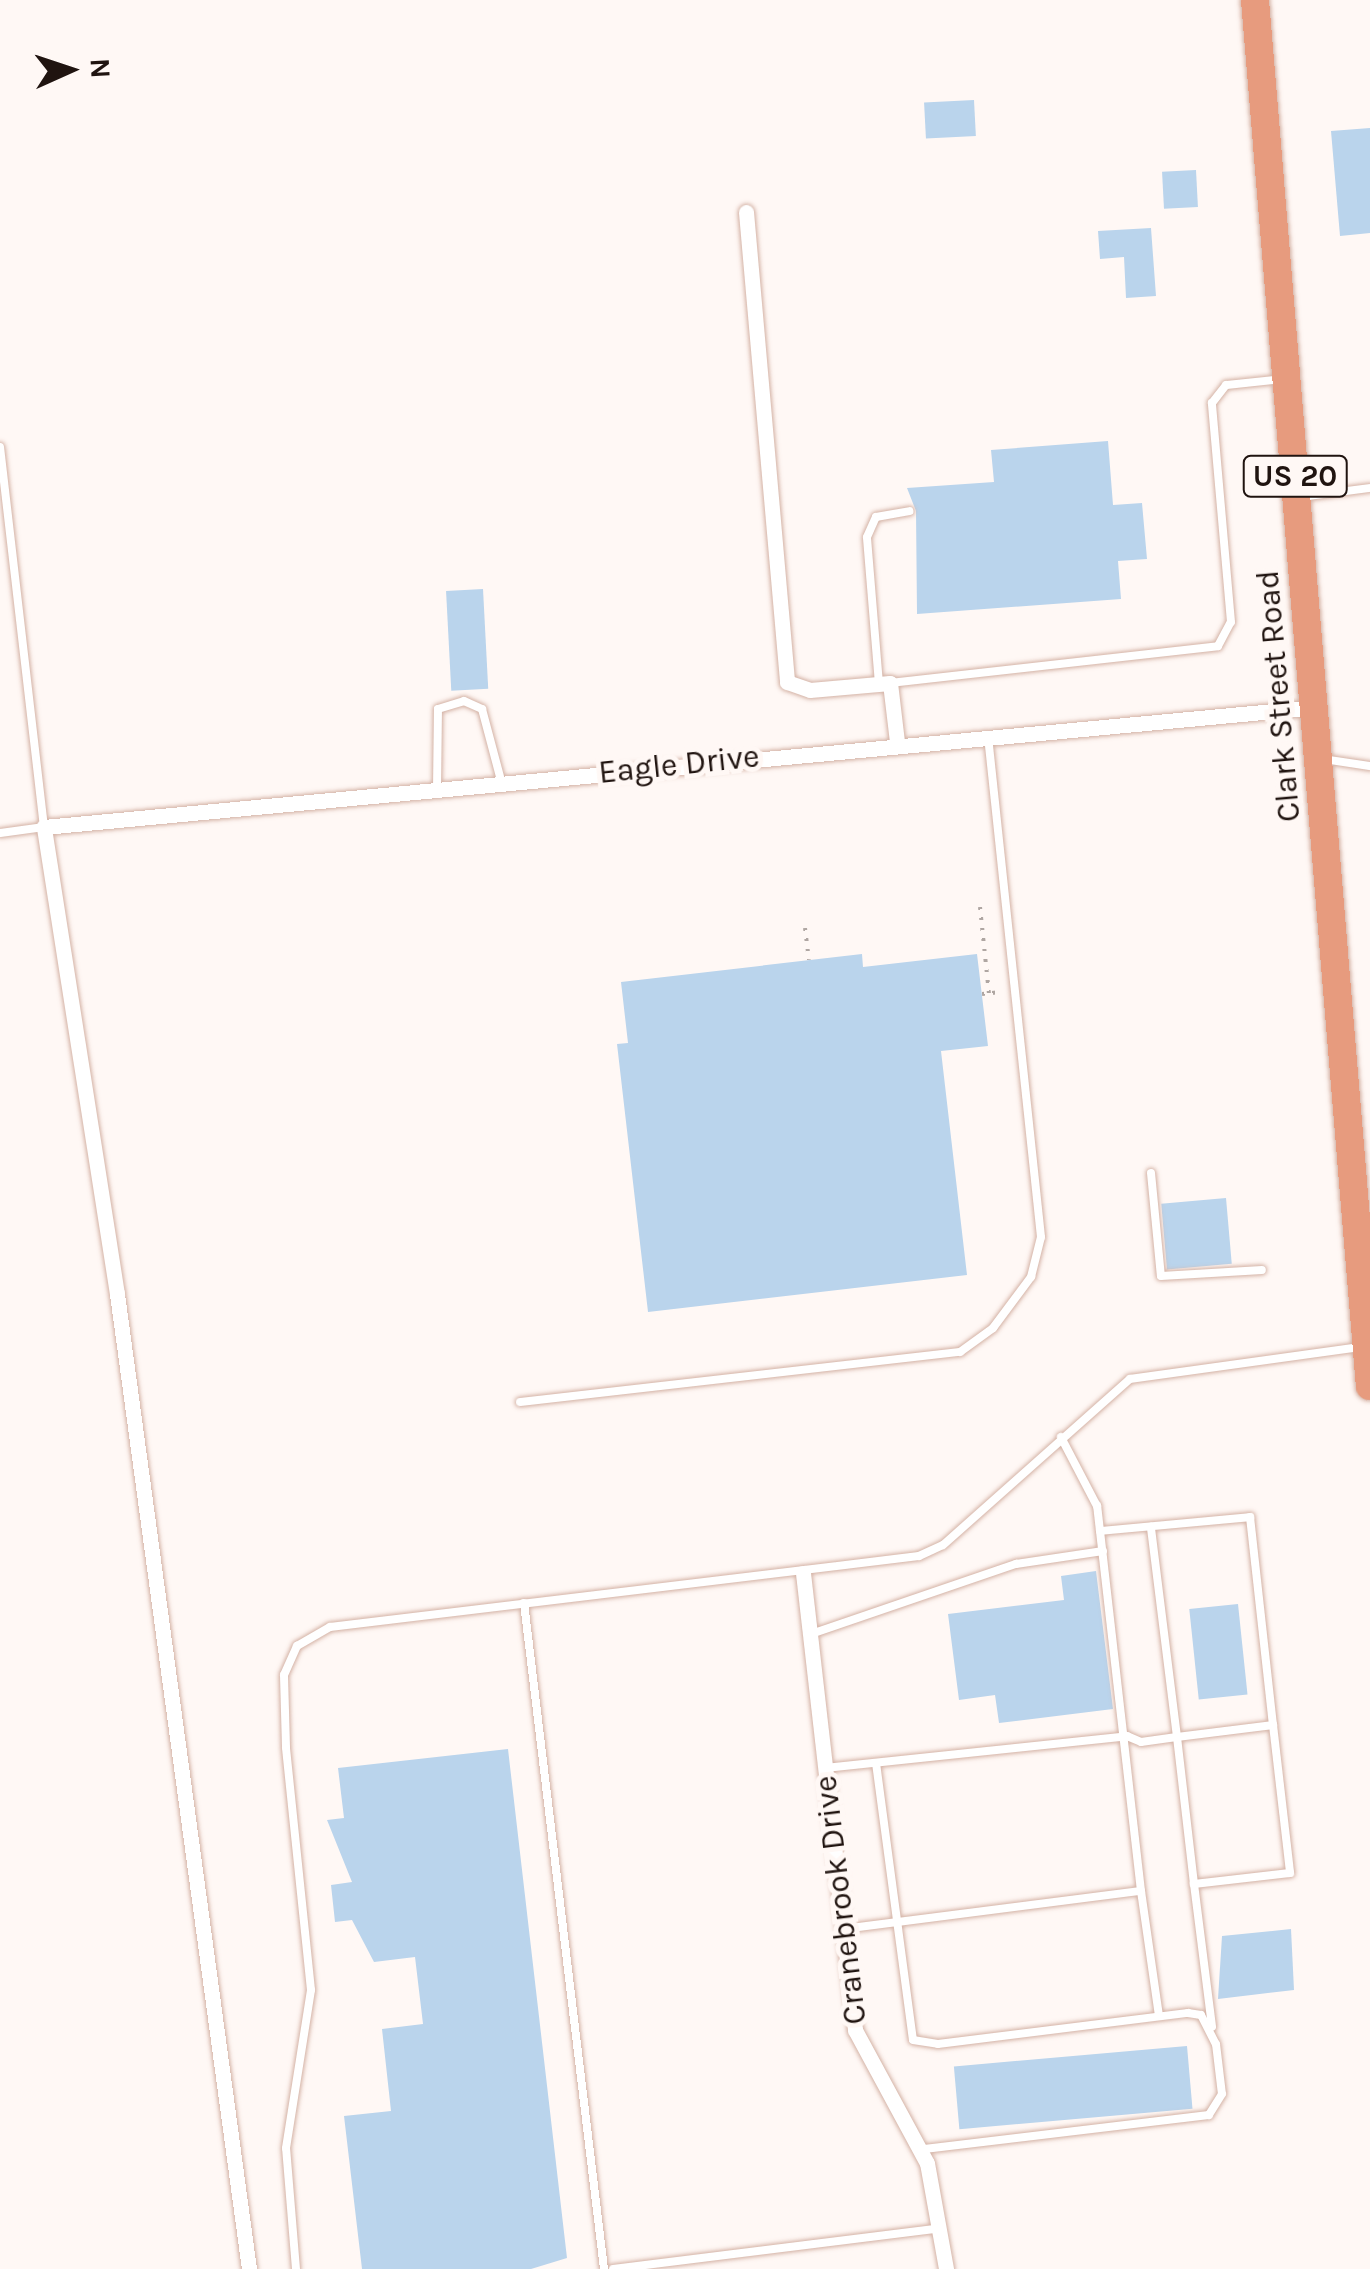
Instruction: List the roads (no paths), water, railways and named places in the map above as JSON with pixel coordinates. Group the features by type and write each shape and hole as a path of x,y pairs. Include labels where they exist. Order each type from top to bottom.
{"highway":[{"name":"Clark Street Road","path":"1255,0 1370,1386"}],"street":[{"path":"746,212 781,658 788,682 810,690 885,683 896,742"},
{"name":"Eagle Drive","path":"44,828 896,742 1315,707"},
{"path":"44,828 117,1294 249,2269"},
{"name":"Cranebrook Drive","path":"804,1572 859,2045 918,2149 942,2228 946,2269"}],"lane":[{"path":"909,511 876,517 867,537 885,683 1218,646 1232,622 1216,390 1287,379"},
{"path":"0,446 44,828 0,833"},
{"path":"1308,496 1370,488"},
{"path":"438,790 438,709 464,701 482,709 502,784"},
{"path":"520,1402 960,1352 993,1328 1032,1277 1041,1237 988,736"},
{"path":"1319,758 1370,766"},
{"path":"1151,1173 1161,1276 1262,1270"},
{"path":"296,2269 286,2148 312,1990 284,1675 297,1646 330,1626 891,1563 944,1545 1061,1437 1130,1380 1158,1369 1369,1346"},
{"path":"1061,1437 1090,1480 1100,1531 1158,2016"},
{"path":"1100,1531 1250,1517 1290,1873 1194,1884"},
{"path":"918,2149 1210,2115 1222,2094 1151,1527"},
{"path":"810,1634 1016,1564 1103,1551"},
{"path":"524,1603 604,2269"},
{"path":"825,1768 1127,1736 1177,1738 1273,1725"},
{"path":"876,1763 907,2032 925,2044 1158,2016 1201,2015 1212,2028"},
{"path":"843,1929 1141,1892"},
{"path":"612,2269 942,2228"}]}
